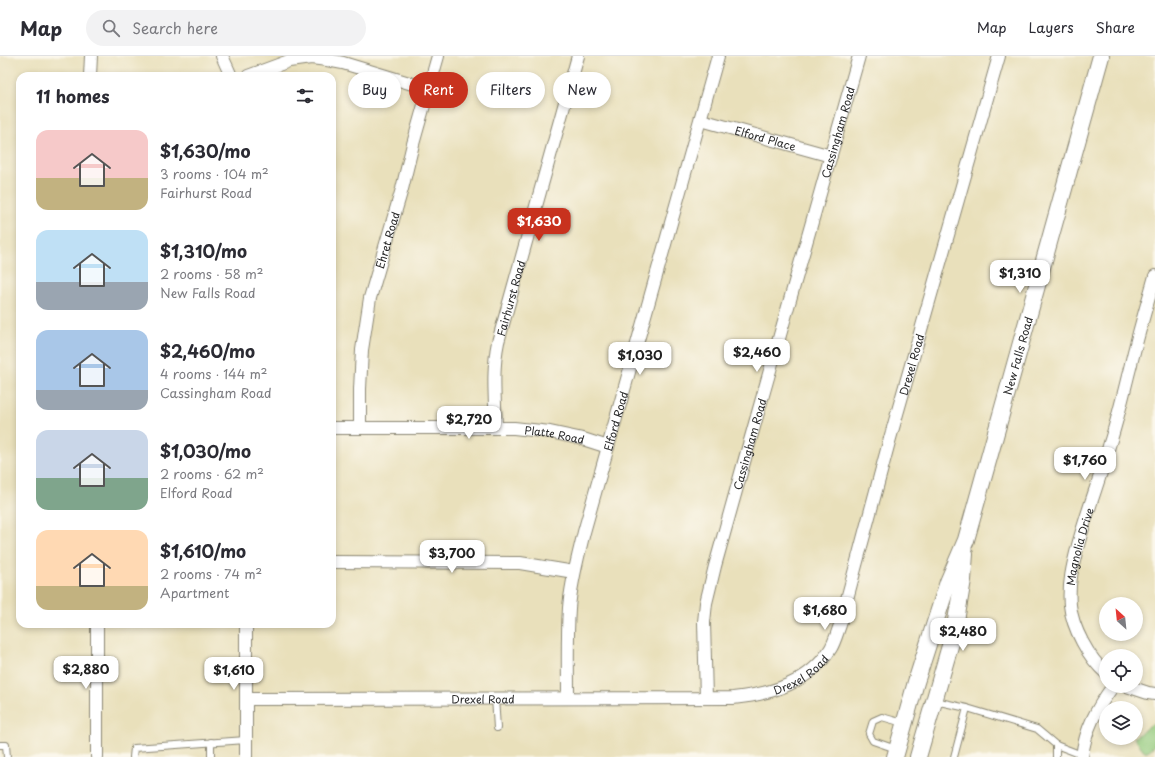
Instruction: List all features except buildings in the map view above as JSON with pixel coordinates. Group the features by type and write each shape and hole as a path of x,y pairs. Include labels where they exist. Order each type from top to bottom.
{"main road":[{"name":"New Falls Road","path":"896,753 916,682 948,582 966,540 1101,56"},
{"name":"New Falls Road","path":"918,757 954,632 963,580 966,540"}],"street":[{"path":"90,72 91,56"},
{"path":"222,56 229,72"},
{"name":"Ehret Road","path":"434,72 438,56"},
{"name":"Fairhurst Road","path":"496,428 494,382 495,359 498,342 578,56"},
{"name":"Elford Road","path":"568,698 569,607 574,572 718,56"},
{"name":"Cassingham Road","path":"706,698 704,622 706,604 715,566 859,56"},
{"name":"Drexel Road","path":"246,699 733,698 748,697 766,693 787,686 809,674 823,660 832,647 840,625 889,442 999,56"},
{"path":"259,72 289,61 311,57 343,63 409,83"},
{"name":"Ehret Road","path":"360,428 362,350 370,298 402,189 412,144 423,108"},
{"name":"Elford Place","path":"701,120 831,156"},
{"name":"Magnolia Drive","path":"1099,666 1080,638 1072,616 1070,606 1070,589 1074,560 1086,517 1110,446 1155,276"},
{"name":"Platte Road","path":"336,428 514,428 550,432 608,448"},
{"path":"336,562 520,563 574,572"},
{"path":"97,628 97,757"},
{"path":"246,628 246,757"},
{"path":"1143,691 1155,694"},
{"path":"1082,756 1091,720 1108,693"}],"lane":[{"path":"495,698 497,728"},
{"path":"934,701 967,708 1037,729 1056,745 1082,756"},
{"path":"954,757 967,708"},
{"path":"896,753 873,741 869,734 873,720 882,718 905,723"},
{"path":"133,757 134,748 246,740"},
{"path":"211,742 211,757"},
{"path":"0,745 6,745 7,757"},
{"path":"1056,745 1056,757"}],"green space":[{"path":"1152,724 1155,727 1155,745 1146,753 1140,745 1143,745 1143,731"}]}
